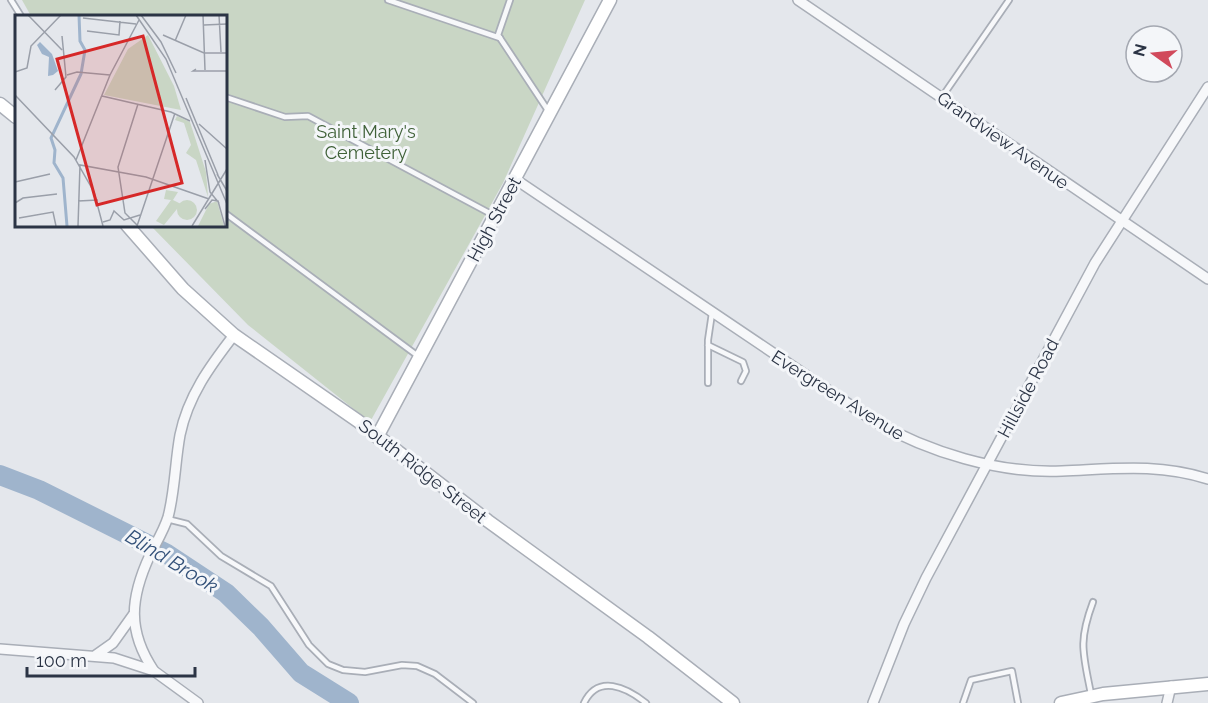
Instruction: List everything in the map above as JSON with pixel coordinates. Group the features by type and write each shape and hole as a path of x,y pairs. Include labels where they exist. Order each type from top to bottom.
{"street":[{"name":"High Street","path":"377,437 610,0"},
{"name":"Grandview Avenue","path":"798,0 1208,279"},
{"name":"Hillside Road","path":"873,703 904,624 1095,263 1208,87"},
{"path":"0,104 15,116"},
{"name":"Evergreen Avenue","path":"515,179 798,371 893,432 944,453 987,464 1062,471 1099,467 1157,468 1208,479"},
{"name":"South Ridge Street","path":"128,226 183,289 234,335 377,437 733,703"},
{"path":"198,703 154,671 144,657 133,615 138,582 167,519 186,414 197,387 234,335"},
{"path":"96,655 113,643 133,615"},
{"path":"0,649 30,653 96,655 154,671"},
{"path":"1068,702 1171,686 1208,684"},
{"path":"1167,703 1171,686"}],"lane":[{"path":"11,0 20,15"},
{"path":"387,0 500,38"},
{"path":"510,0 498,35 550,114"},
{"path":"942,97 1009,0"},
{"path":"226,97 285,117 308,116 495,216"},
{"path":"226,214 420,357"},
{"path":"708,384 708,345 712,311"},
{"path":"708,345 743,362 746,371 741,381"},
{"path":"167,519 187,524 221,556 271,586 309,645 328,664 343,670 365,672 402,665 417,666 435,674 473,703"},
{"path":"1092,697 1082,639 1084,621 1093,602"},
{"path":"963,703 971,680 1012,671 1018,703"},
{"path":"584,703 594,689 607,684 628,690 646,703"}],"green space":[{"name":"Saint Mary's Cemetery","path":"22,0 585,0 503,183 370,422 248,325 151,226 226,226 226,15 30,15"}],"waterway":[{"name":"Blind Brook","path":"0,475 39,490 167,554 226,593 261,627 301,673 349,703"}]}
